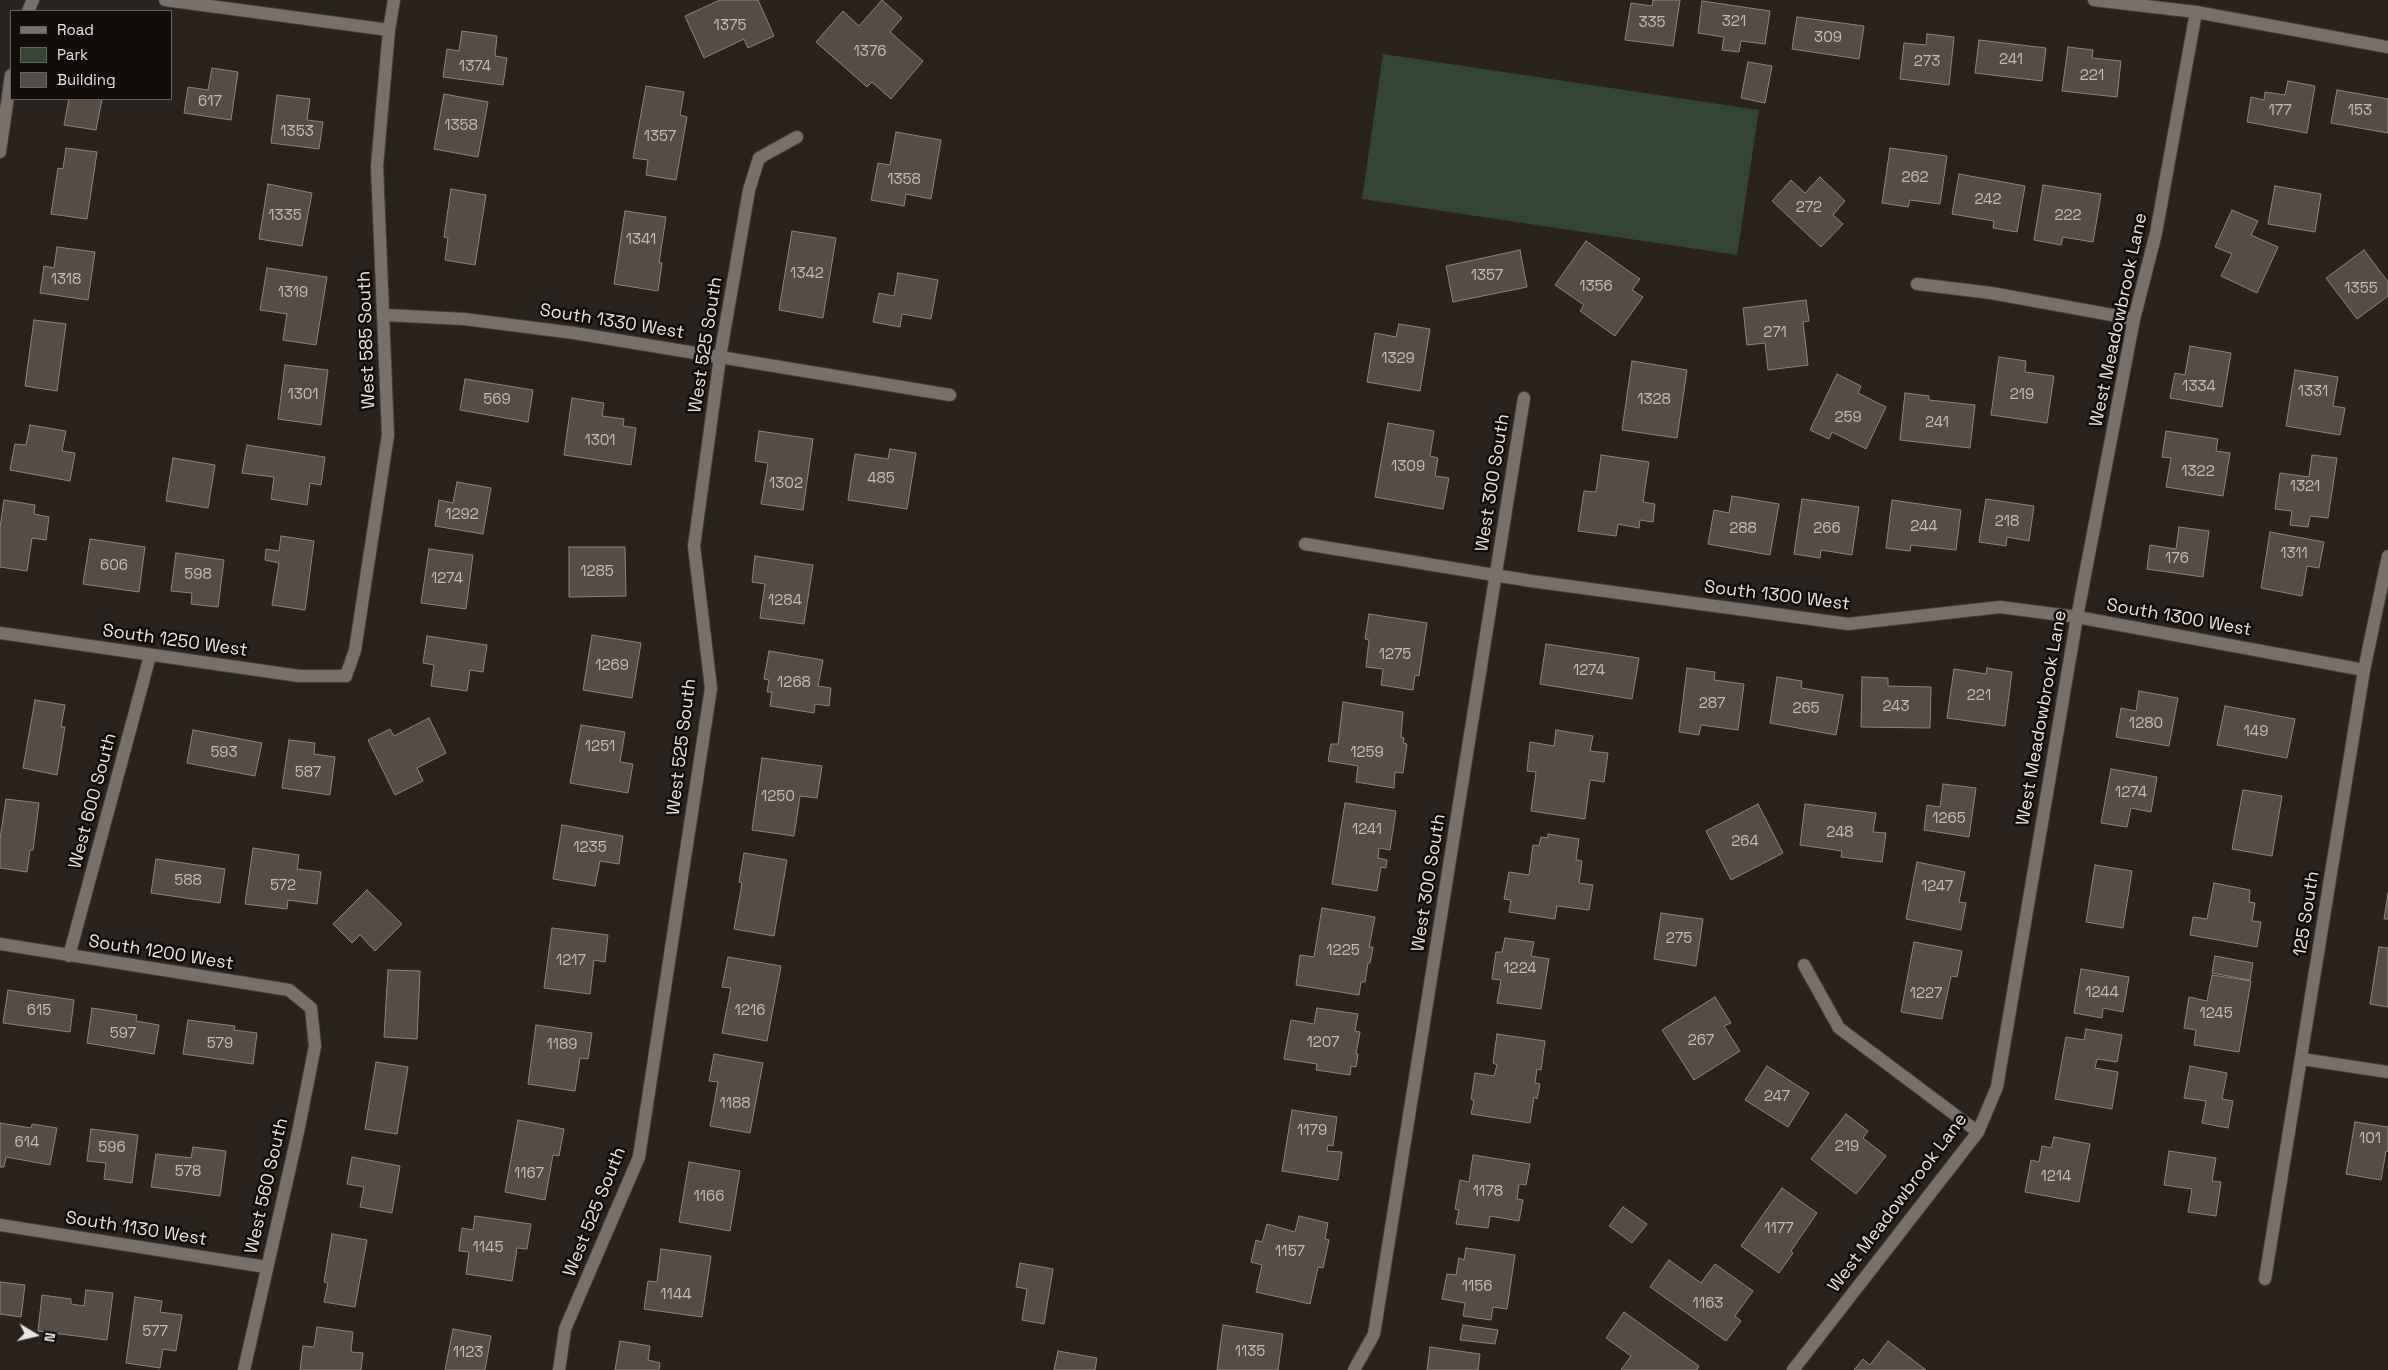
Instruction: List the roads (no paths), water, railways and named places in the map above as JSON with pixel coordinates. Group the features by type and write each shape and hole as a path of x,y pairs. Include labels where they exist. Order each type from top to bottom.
{"street":[{"path":"165,0 389,30"},
{"name":"West 585 South","path":"346,676 355,650 388,435 385,315 377,166 389,30 394,0"},
{"path":"2094,0 2196,12 2388,47"},
{"name":"West Meadowbrook Lane","path":"1793,1370 1978,1132 1997,1088 2077,617 2134,319 2156,233 2196,12"},
{"path":"0,152 10,82"},
{"name":"West 525 South","path":"559,1370 565,1329 640,1157 711,688 694,546 720,357 748,190 759,158 797,137"},
{"path":"1917,284 1991,293 2134,319"},
{"name":"South 1330 West","path":"385,315 464,319 574,333 950,395"},
{"name":"West 300 South","path":"1354,1370 1374,1334 1524,398"},
{"name":"South 1300 West","path":"1305,544 1496,575 1848,624 2000,607 2077,617 2364,670"},
{"name":"125 South","path":"2265,1279 2364,670 2388,556"},
{"name":"South 1250 West","path":"0,633 299,676 346,676"},
{"name":"West 600 South","path":"70,956 150,656"},
{"name":"South 1200 West","path":"0,944 289,990 311,1008"},
{"path":"1804,965 1839,1028 1978,1132"},
{"name":"West 560 South","path":"244,1370 298,1132 315,1046 311,1008"},
{"path":"2302,1059 2388,1072"},
{"name":"South 1130 West","path":"0,1225 266,1267"}]}
